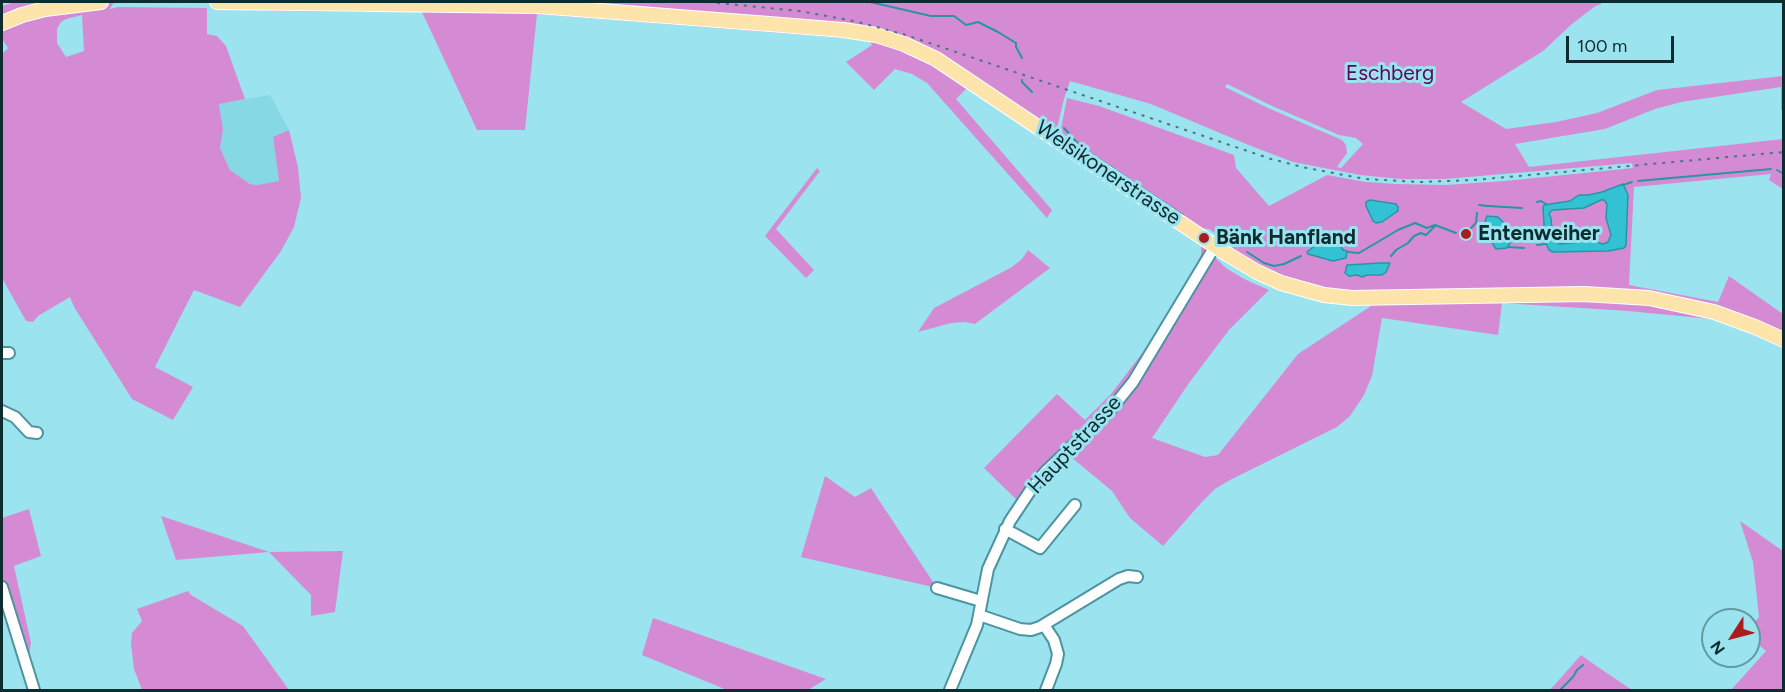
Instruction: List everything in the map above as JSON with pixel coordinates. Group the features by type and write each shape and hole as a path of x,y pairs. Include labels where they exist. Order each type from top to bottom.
{"main road":[{"path":"2,23 45,9 101,2"},
{"name":"Welsikonerstrasse","path":"218,2 537,6 843,30 876,35 920,50 951,68 1215,246 1267,277 1298,289 1336,297 1371,298 1584,294 1629,296 1714,312 1784,340"}],"street":[{"name":"Hauptstrasse","path":"950,690 972,638 988,569 1005,530 1045,472 1112,408 1133,382 1215,246"},
{"path":"2,411 15,417 29,432 37,433"},
{"path":"1005,530 1040,548 1075,505"},
{"path":"979,615 1028,630 1036,629 1119,579 1125,576 1137,578"},
{"path":"2,587 34,690"},
{"path":"937,588 981,601"},
{"path":"1044,625 1057,645 1058,654 1046,690"}],"shaded area":[{"path":"270,95 289,130 273,137 279,181 250,184 230,170 220,148 223,129 219,104"},
{"path":"1623,184 1628,195 1624,248 1608,251 1553,252 1549,250 1545,242 1544,205 1570,201 1579,195 1602,192","holes":["1604,200 1607,204 1606,218 1611,235 1608,242 1560,244 1553,241 1550,212 1584,208"]},
{"path":"1370,200 1396,204 1398,211 1382,222 1376,223 1366,206 1366,202"},
{"name":"Entenweiher","path":"1487,216 1498,217 1509,228 1512,240 1507,248 1496,249 1491,241 1492,229 1482,230"},
{"path":"1327,236 1347,251 1346,258 1333,261 1308,254 1307,252"},
{"path":"1390,263 1382,275 1362,277 1349,276 1345,273 1347,265"}],"green space":[{"path":"15,2 114,2 110,9 118,7 207,8 207,34 217,36 226,46 245,99 219,104 223,129 220,148 230,170 250,184 279,181 273,137 289,130 298,167 301,198 294,227 281,251 240,307 194,290 155,367 193,387 173,420 132,399 70,297 38,316 33,322 26,321 2,278 2,54 8,48 2,39 2,6","holes":["82,15 84,51 66,57 57,43 57,29 61,22"]},
{"name":"Eschberg","path":"248,2 1605,2 1594,7 1572,24 1543,51 1461,102 1506,129 1597,113 1657,90 1783,76 1783,110 1781,110 1781,87 1681,102 1655,109 1605,129 1515,144 1529,167 1783,139 1783,189 1769,180 1771,174 1634,187 1629,285 1718,302 1729,276 1783,314 1783,348 1711,319 1628,311 1502,303 1498,335 1382,318 1372,376 1364,395 1350,416 1337,427 1215,489 1163,546 1130,518 1112,491 1065,452 1021,504 984,468 1057,394 1085,420 1111,394 1146,348 1151,351 1201,255 1201,246 967,88 956,99 1052,210 1047,218 927,83 912,74 895,69 874,90 846,62 872,45 869,40 537,14 525,130 477,130 422,12 271,11","holes":["1070,81 1151,104 1293,162 1360,175 1401,179 1445,179 1632,163 1633,168 1445,185 1366,182 1327,175 1269,206 1236,168 1234,155 1099,106 1067,98 1061,128 1065,139 1198,228 1209,229 1231,244 1236,241 1232,247 1236,253 1277,276 1326,291 1371,298 1371,306 1298,354 1218,455 1205,457 1152,438 1189,383 1229,330 1269,290 1226,268 1196,239 1054,141","1227,84 1339,135 1356,138 1363,144 1341,168 1337,167 1347,153 1346,145 1342,140 1268,108 1225,87"]},
{"path":"817,168 820,171 776,229 814,270 806,278 765,236"},
{"path":"1028,250 1050,268 975,324 951,323 918,332 934,308 1012,267"},
{"path":"825,476 855,497 871,488 937,588 801,557"},
{"path":"29,509 41,556 14,566 31,643 27,668 2,587 2,518"},
{"path":"161,516 269,552 176,560"},
{"path":"1740,521 1783,551 1783,690 1731,690 1751,668 1761,668 1761,657 1766,651 1761,647 1761,608 1758,608 1753,562"},
{"path":"343,551 335,612 311,616 311,595 269,552"},
{"path":"188,591 243,626 289,690 142,690 134,669 131,644 132,633 142,621 137,609"},
{"path":"653,618 826,679 808,690 727,690 642,655"},
{"path":"1581,655 1595,665 1632,690 1550,690"}],"waterway":[{"path":"823,2 831,2"},
{"path":"870,2 931,16 954,16 966,25 978,22 1016,43 1022,58"},
{"path":"1022,80 1032,92"},
{"path":"1064,128 1081,147 1183,215"},
{"path":"1638,181 1771,169"},
{"path":"1777,170 1784,174"},
{"path":"1623,185 1632,182"},
{"path":"1537,202 1541,201 1546,204"},
{"path":"1479,205 1487,206"},
{"path":"1488,206 1522,208"},
{"path":"1471,228 1476,223 1477,213"},
{"path":"1348,252 1359,253 1398,230 1415,223 1427,228 1435,225 1456,233"},
{"path":"1391,256 1414,236 1421,233 1426,235 1435,226"},
{"path":"1537,245 1545,244"},
{"path":"1508,247 1524,248"},
{"path":"1247,252 1264,263 1274,266 1301,256"},
{"path":"1560,690 1583,665"}],"railway":[{"path":"708,2 799,11 854,21 903,34 1271,159 1365,179 1421,182 1474,180 1784,152"}],"place":[{"name":"Entenweiher","path":"1466,234"},
{"name":"Bänk Hanfland","path":"1204,238"}]}
